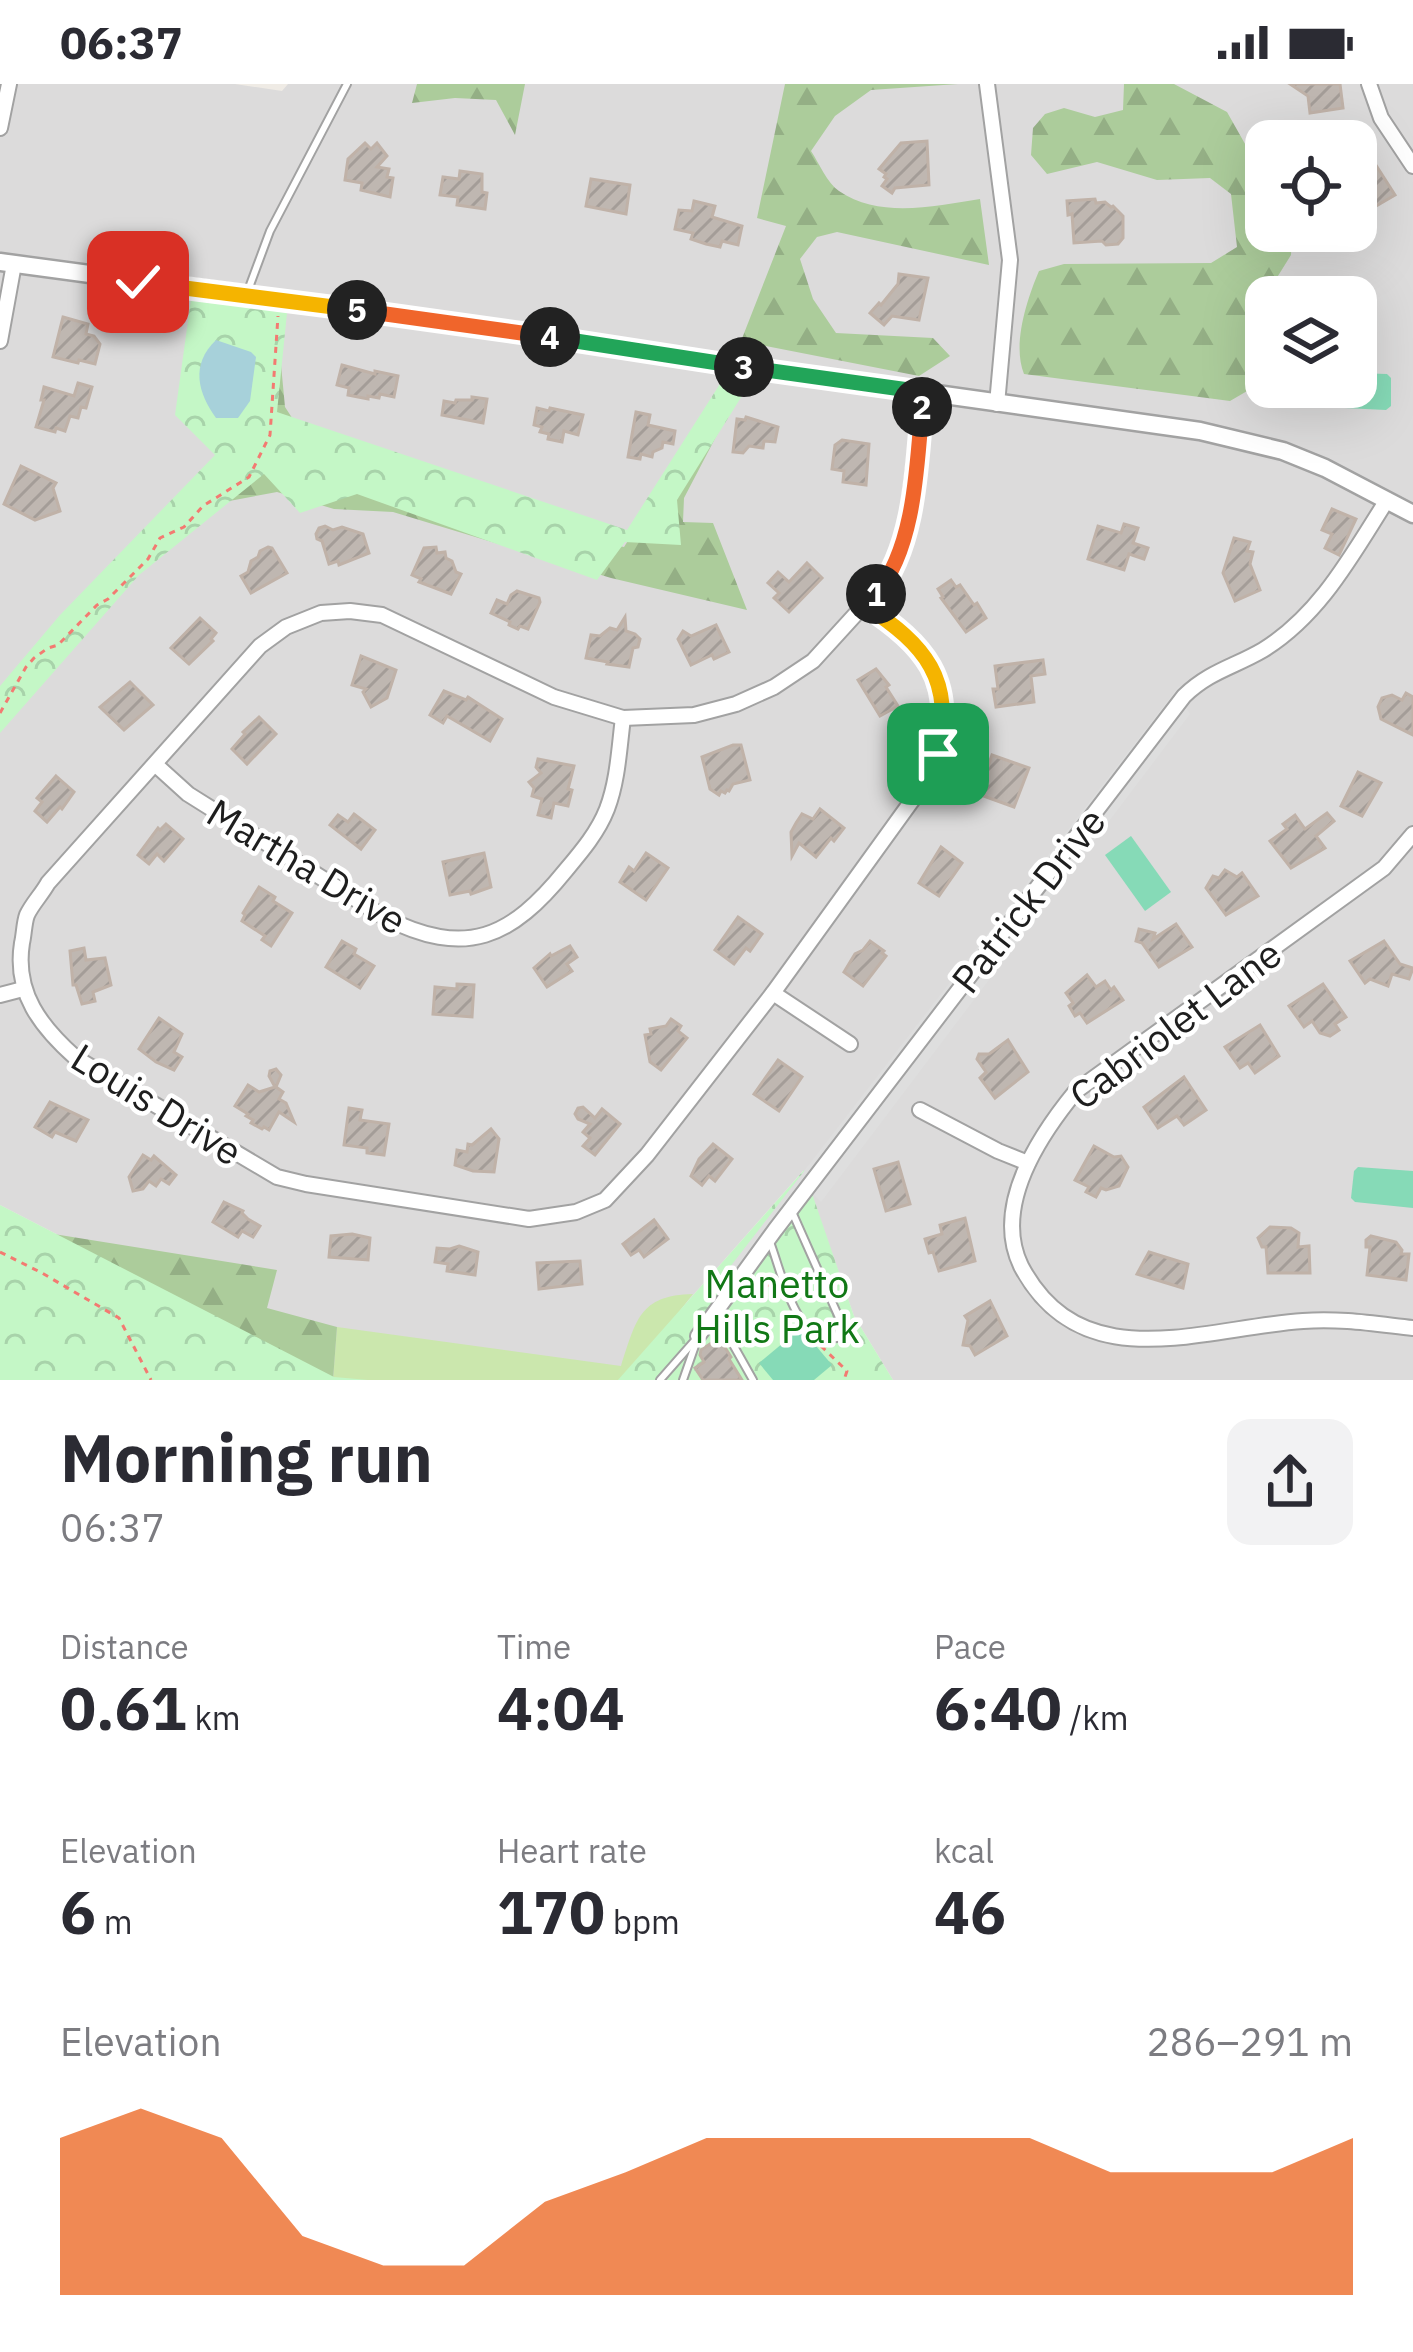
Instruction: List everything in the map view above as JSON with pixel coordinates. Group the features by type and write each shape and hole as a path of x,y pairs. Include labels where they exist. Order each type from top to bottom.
{"street":[{"path":"0,128 9,84"},
{"path":"987,84 1010,260 998,404"},
{"path":"1370,84 1381,118 1413,166"},
{"path":"0,340 7,263 1199,431 1244,440 1325,468 1413,514"},
{"path":"0,995 23,989 20,953 27,916 48,884 260,646 286,627 321,614 382,615 554,697 622,718 694,715 774,687 813,661 886,582 907,527 923,392"},
{"name":"Patrick Drive","path":"698,1336 1184,696 1201,679 1263,650 1306,618 1387,500"},
{"name":"Louis Drive","path":"23,989 52,1037 76,1058 277,1178 529,1219 576,1212 605,1200 628,1178 773,993 924,784 938,754 943,698 934,674 897,626 866,606"},
{"name":"Martha Drive","path":"156,765 188,794 384,917 414,932 449,938 483,936 510,926 541,901 591,839 615,783 622,718"},
{"name":"Cabriolet Lane","path":"1413,834 1384,868 1076,1090 1028,1163 1016,1196 1012,1231 1031,1285 1054,1311 1080,1330 1112,1341 1145,1344 1336,1319 1413,1328"},
{"path":"773,993 850,1044"},
{"path":"920,1110 1028,1163"}],"lane":[{"path":"246,297 270,231 347,84"},
{"path":"769,1238 796,1312 811,1332 833,1339 841,1322 791,1209"},
{"path":"712,1318 753,1380"},
{"path":"660,1380 698,1336"},
{"path":"683,1380 698,1336"}],"path":[{"path":"0,713 34,658 58,645 108,599 148,559 160,538 184,527 203,506 249,477 270,435 279,308"},
{"path":"0,1252 119,1318 151,1380"},
{"path":"811,1332 847,1371 844,1380"}],"shaded area":[{"path":"0,84 235,84 282,91 288,84 1413,84 1413,1380 893,1380 854,1316 803,1171 618,1380 334,1377 0,1205"},
{"path":"1179,686 1184,689 730,1284 723,1276"},
{"path":"1184,705 1190,714 821,1202 813,1194"}],"green space":[{"path":"417,84 525,84 515,135 496,100 412,103"},
{"path":"785,84 958,84 871,90 835,116 811,151 835,187 872,205 908,208 980,199 989,265 837,232 817,237 800,259 813,299 836,333 933,338 950,356 919,376 741,341 786,226 757,218"},
{"path":"1124,84 1174,84 1227,112 1245,144 1245,252 1291,252 1278,276 1245,276 1245,392 1230,401 1024,374 1020,336 1039,271 1064,264 1211,263 1237,247 1231,194 1210,178 1157,180 1097,162 1047,174 1031,155 1033,128 1045,114 1064,108 1095,117 1123,110"},
{"path":"191,299 287,313 277,412 627,530 725,376 750,383 677,500 681,545 625,542 597,580 357,494 300,513 264,474 139,575 0,733 0,686 60,615 215,455 175,415"},
{"path":"277,322 285,407 298,427 590,540 624,547 727,385 743,385 684,498 683,522 713,523 747,610 611,578 393,512 334,509 277,492 224,502 222,457"},
{"path":"1377,374 1387,374 1391,406 1386,410 1345,408 1377,408"},
{"path":"1131,836 1171,892 1145,911 1105,855"},
{"path":"1358,1167 1413,1171 1413,1208 1355,1202 1351,1198"},
{"name":"Manetto Hills Park","path":"804,1170 854,1316 893,1380 618,1380"},
{"path":"0,1205 334,1377 368,1380 0,1380"},
{"path":"35,1231 277,1270 267,1308 337,1327 333,1380 0,1380"},
{"path":"693,1294 626,1380 333,1380 337,1327 621,1366 636,1324 650,1305"},
{"path":"801,1328 832,1365 814,1380 773,1380 759,1363"}],"water":[{"path":"216,340 256,357 250,401 238,418 216,418 201,389 202,359"}],"building":[{"path":"1290,84 1340,84 1343,108 1310,113 1308,96"},
{"path":"927,141 929,185 895,188 892,193 882,186 887,179 879,169 901,143"},
{"path":"365,143 371,149 377,143 387,156 377,167 389,169 387,177 393,178 390,197 361,190 362,183 345,180 348,159"},
{"path":"1377,167 1395,195 1377,206"},
{"path":"460,171 482,174 485,209 457,205 458,197 440,195 443,177 459,179"},
{"path":"591,179 630,185 626,214 586,206"},
{"path":"1095,199 1123,216 1123,238 1118,244 1074,243 1067,201"},
{"path":"694,201 715,206 712,217 742,226 738,245 706,244 691,239 693,233 675,229 679,210 692,211"},
{"path":"899,274 928,278 919,320 892,316 884,325 870,313 898,284"},
{"path":"63,317 88,324 86,334 100,344 95,364 53,357"},
{"path":"342,365 398,376 394,397 348,395 349,388 337,385"},
{"path":"78,383 92,387 78,418 70,416 65,431 36,427 44,387 74,396"},
{"path":"487,399 483,423 442,415 444,401"},
{"path":"537,408 583,415 578,435 564,431 562,442 548,439 549,434 540,432 542,427 534,425"},
{"path":"636,412 650,415 648,425 675,431 673,444 663,442 652,457 628,457"},
{"path":"746,417 778,427 775,442 733,452 737,419"},
{"path":"842,440 869,444 866,485 843,482 844,471 832,469 835,445"},
{"path":"21,466 56,483 53,488 60,511 35,520 4,504"},
{"path":"1332,509 1356,519 1339,555 1325,548 1332,534 1322,530"},
{"path":"1124,524 1138,528 1133,543 1148,548 1144,559 1129,554 1124,570 1088,559 1098,526 1121,533"},
{"path":"325,526 363,534 369,553 339,565 338,561 329,564 316,534"},
{"path":"1234,538 1250,542 1247,551 1253,552 1250,564 1260,590 1235,601 1223,573"},
{"path":"268,547 287,573 251,593 241,576"},
{"path":"436,547 461,574 451,594 412,575 424,548"},
{"path":"807,563 822,578 789,612 774,598 779,593 768,583 778,572 789,582"},
{"path":"951,580 986,618 966,632 938,589"},
{"path":"517,591 539,598 528,629 518,629 491,613 497,600 507,604"},
{"path":"625,617 626,631 640,639 629,667 586,658 591,635 617,630"},
{"path":"200,618 216,633 189,664 171,648"},
{"path":"716,625 729,652 691,665 678,639 683,631 691,636"},
{"path":"361,656 396,670 387,698 371,707 363,692 366,689 352,685"},
{"path":"1043,660 1045,674 1031,676 1034,702 996,707 995,666"},
{"path":"876,669 898,706 880,716 858,680"},
{"path":"130,682 153,705 124,730 100,707"},
{"path":"444,691 468,697 502,719 490,741 447,716 443,723 430,715"},
{"path":"1406,693 1413,697 1413,735 1381,719 1378,707 1382,698 1392,695 1402,700"},
{"path":"259,717 276,734 247,764 232,749"},
{"path":"741,745 750,780 733,784 719,795 710,789 702,757"},
{"path":"992,755 1029,768 1014,807 978,794"},
{"path":"538,759 574,766 568,806 554,803 551,818 538,815 542,799 532,796 534,788 529,782 541,773 536,767"},
{"path":"1358,772 1381,783 1362,816 1341,806"},
{"path":"56,776 74,792 47,822 35,811 42,802 37,798"},
{"path":"820,809 844,828 816,857 799,843 792,856 791,832 796,823 802,814 813,819"},
{"path":"1327,813 1334,821 1316,836 1325,848 1291,868 1270,841 1287,829 1283,824 1295,815 1305,829"},
{"path":"354,814 375,830 361,849 330,825 338,815 348,822"},
{"path":"166,824 183,839 164,861 157,854 149,864 138,855"},
{"path":"941,847 962,863 939,896 919,883"},
{"path":"484,853 491,887 450,895 443,862"},
{"path":"646,853 668,868 646,900 620,882"},
{"path":"1225,870 1237,877 1242,873 1258,896 1226,915 1206,888 1213,876 1219,878"},
{"path":"259,887 292,913 271,946 262,940 265,936 242,921"},
{"path":"738,917 762,934 734,964 715,950"},
{"path":"1176,924 1192,947 1159,967 1136,941 1139,929 1155,933 1153,939"},
{"path":"342,941 374,966 360,988 326,967"},
{"path":"870,941 886,956 863,986 844,972"},
{"path":"1384,941 1400,964 1413,968 1409,979 1392,974 1388,986 1370,979 1365,983 1350,961"},
{"path":"570,946 577,957 567,964 572,971 547,987 534,968 550,954"},
{"path":"84,948 86,960 105,958 111,985 93,992 95,1001 82,1004 73,985 70,951"},
{"path":"1087,975 1096,987 1105,981 1111,990 1114,987 1123,1000 1087,1023 1080,1013 1075,1016 1066,993"},
{"path":"457,984 474,985 472,1017 433,1014 435,987 457,989"},
{"path":"1323,984 1346,1017 1335,1024 1339,1030 1330,1036 1320,1033 1312,1021 1304,1027 1289,1006"},
{"path":"159,1018 182,1034 174,1052 182,1057 174,1070 139,1049"},
{"path":"671,1019 687,1038 661,1070 650,1062 645,1035"},
{"path":"1260,1025 1279,1056 1255,1073 1248,1063 1240,1068 1225,1047"},
{"path":"1008,1040 1028,1072 995,1098 980,1078 986,1072 977,1059"},
{"path":"778,1060 802,1077 779,1111 754,1094"},
{"path":"276,1069 281,1075 276,1087 283,1092 279,1099 286,1103 294,1122 279,1112 269,1130 262,1129 235,1106 248,1085 259,1092 275,1087 269,1076"},
{"path":"1184,1077 1206,1110 1184,1125 1177,1116 1158,1128 1144,1107"},
{"path":"50,1102 88,1120 76,1141 55,1132 52,1137 35,1127"},
{"path":"583,1107 595,1118 602,1109 620,1124 595,1155 583,1146 590,1138 583,1132 590,1124 575,1114"},
{"path":"349,1108 362,1110 360,1120 389,1124 384,1155 344,1145"},
{"path":"491,1129 499,1139 494,1172 455,1165 457,1150 467,1152 468,1144"},
{"path":"713,1144 732,1159 715,1181 709,1176 702,1185 691,1176"},
{"path":"1094,1146 1121,1156 1128,1167 1119,1186 1101,1188 1096,1197 1075,1180"},
{"path":"143,1155 151,1160 154,1156 176,1175 169,1184 161,1179 156,1186 149,1181 143,1189 133,1191 129,1177"},
{"path":"898,1162 910,1204 886,1211 874,1169"},
{"path":"224,1202 260,1226 253,1237 242,1231 238,1237 213,1222"},
{"path":"965,1218 975,1261 939,1271 925,1239 942,1234 940,1225"},
{"path":"654,1220 668,1239 644,1257 639,1250 631,1255 623,1244"},
{"path":"1270,1227 1299,1233 1298,1247 1309,1246 1310,1273 1268,1273 1266,1247 1258,1238"},
{"path":"331,1236 370,1238 368,1260 329,1257"},
{"path":"1371,1236 1396,1242 1401,1254 1409,1254 1406,1280 1367,1275 1370,1247 1366,1240"},
{"path":"459,1246 478,1252 475,1275 447,1271 448,1264 435,1262 437,1248"},
{"path":"1149,1252 1188,1264 1183,1288 1137,1274"},
{"path":"580,1261 582,1284 539,1289 537,1263"},
{"path":"990,1301 1007,1336 975,1355 970,1346 963,1345 965,1316"},
{"path":"719,1338 742,1380 703,1380 695,1368 704,1362 701,1350"}],"route":[{"path":"138,282 923,392 907,527 886,582 866,606 897,626 934,674 943,698 938,754"}]}
